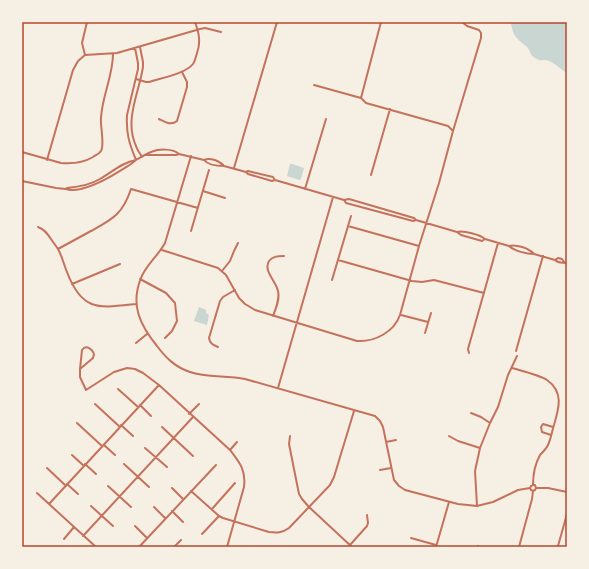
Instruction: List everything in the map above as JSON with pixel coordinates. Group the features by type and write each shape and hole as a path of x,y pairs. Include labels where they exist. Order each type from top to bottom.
{"street":[{"path":"85,55 82,44 87,22"},
{"path":"136,80 150,82 190,68 195,62 200,43 195,22"},
{"path":"234,168 277,22"},
{"path":"361,98 381,22"},
{"path":"162,250 218,268 222,271 239,298 249,308 357,341 380,337 385,334 397,322 400,314 481,38 480,31 476,28 467,26 462,22"},
{"path":"47,160 73,70 78,61 85,55 113,54 197,29 205,28 221,32"},
{"path":"140,47 143,62 142,72 132,112 131,123 135,145 142,157"},
{"path":"135,48 138,63 136,80 128,108 126,123 129,143 136,160"},
{"path":"22,152 61,163 80,163 99,153 102,149 103,143 101,128 102,104 112,67 113,54"},
{"path":"159,119 172,124 177,121 187,87 187,82 182,72"},
{"path":"314,85 361,98 366,103 448,126 453,131"},
{"path":"371,175 390,109"},
{"path":"305,189 326,119"},
{"path":"22,181 56,188 75,190 98,184 146,155 179,154 191,156 220,166 273,177 275,180 305,189 344,200 349,199 457,232 466,232 483,237 485,240 509,246 513,245 531,251 534,254 555,260 558,258 562,259 567,263"},
{"path":"191,156 168,237 162,250 140,279 137,292 136,304 143,326 172,363 191,373 239,377 375,416 383,426 391,468 397,485 401,488 449,502 477,506 493,502 518,490 530,488 533,485 537,461 547,446 559,409 559,399 552,384 543,378 512,368"},
{"path":"191,231 209,170"},
{"path":"58,249 104,224 119,213 128,199 131,189 198,208"},
{"path":"203,191 225,198"},
{"path":"278,388 333,197"},
{"path":"332,280 351,216"},
{"path":"348,226 419,246"},
{"path":"38,227 44,230 58,249 72,284 80,296 90,304 105,307 136,304"},
{"path":"222,271 230,261 238,243"},
{"path":"470,353 468,349 498,243"},
{"path":"273,316 278,300 278,290 269,272 268,266 270,260 274,257 284,256"},
{"path":"516,351 543,256"},
{"path":"338,260 416,282 431,280 439,281 484,293"},
{"path":"72,284 120,264"},
{"path":"140,279 166,293 175,303 177,321 172,331 165,338"},
{"path":"218,347 211,343 209,338 219,304 223,297 235,290"},
{"path":"400,314 428,322"},
{"path":"425,333 431,314"},
{"path":"136,342 148,334"},
{"path":"80,369 93,358 93,350 90,348 84,348 82,350 80,369 80,377 86,390 114,372 127,368 135,369 143,373 159,385 230,450 242,468 244,487 227,547"},
{"path":"477,506 475,471 480,448 490,422 498,408 508,375 517,356"},
{"path":"49,504 159,385"},
{"path":"118,389 151,416"},
{"path":"95,404 133,436"},
{"path":"189,414 199,404"},
{"path":"191,491 223,518 269,532 283,532 289,528 330,485 334,477 354,410"},
{"path":"471,413 490,422"},
{"path":"83,536 193,417"},
{"path":"77,423 115,455"},
{"path":"551,435 542,432 541,428 544,424 554,427"},
{"path":"162,427 193,456"},
{"path":"290,436 289,444 299,494 302,500 351,546 367,526 367,515"},
{"path":"449,436 458,441 480,448"},
{"path":"386,442 396,440"},
{"path":"230,450 237,442"},
{"path":"145,448 166,467"},
{"path":"72,455 96,474"},
{"path":"124,464 149,487"},
{"path":"140,546 216,465"},
{"path":"47,468 78,494"},
{"path":"380,470 391,468"},
{"path":"212,509 235,483"},
{"path":"533,485 535,485 536,488 548,488 567,492"},
{"path":"108,486 132,507"},
{"path":"172,488 183,499"},
{"path":"530,488 533,491"},
{"path":"519,547 533,491 536,488"},
{"path":"37,493 96,547"},
{"path":"411,538 436,546 449,502"},
{"path":"91,506 112,526"},
{"path":"154,507 165,518"},
{"path":"172,511 183,522"},
{"path":"202,534 219,516"},
{"path":"558,546 567,516"},
{"path":"135,526 147,538"},
{"path":"64,539 74,528"},
{"path":"174,547 181,540"}],"shaded area":[{"path":"510,22 567,22 567,73 549,61 539,60 533,57 527,47 515,36"},
{"path":"290,164 304,168 301,179 299,180 287,176"},
{"path":"199,307 206,310 206,313 209,315 207,325 194,321"}]}
